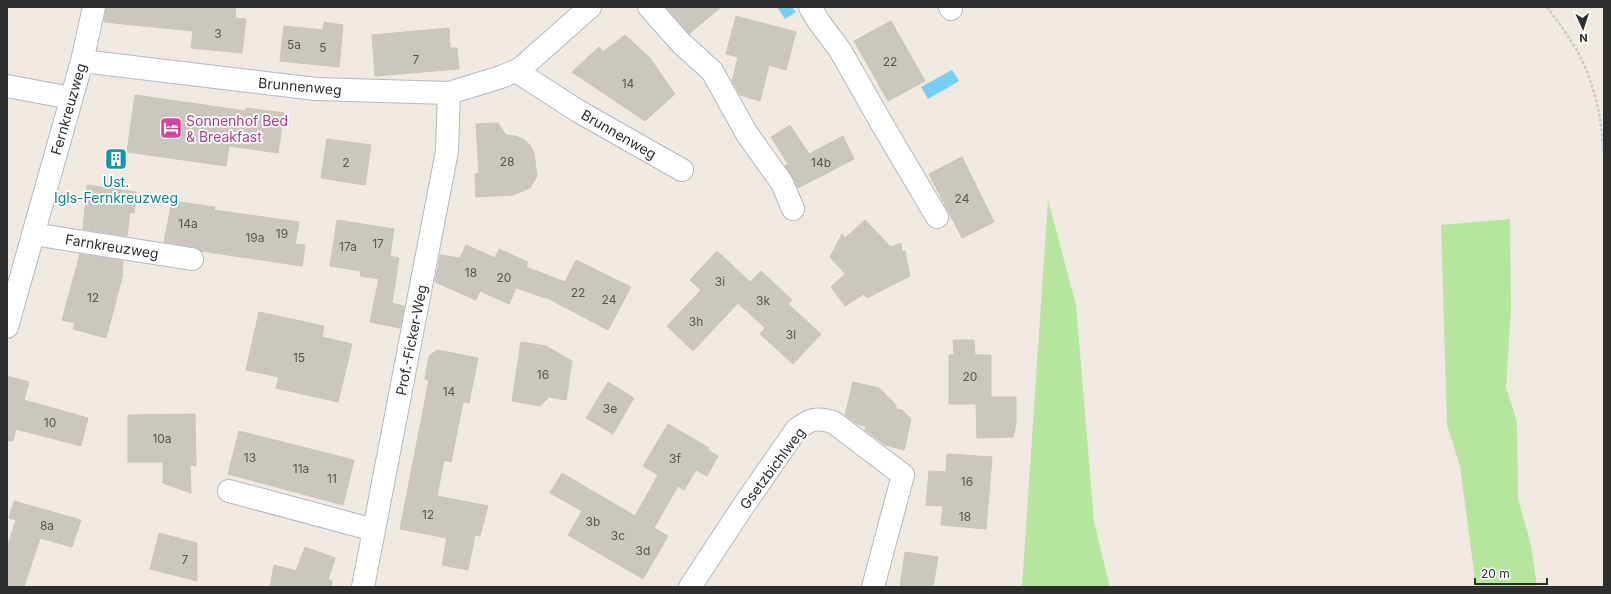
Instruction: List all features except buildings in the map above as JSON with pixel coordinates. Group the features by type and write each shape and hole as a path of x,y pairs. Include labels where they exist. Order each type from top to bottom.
{"street":[{"name":"Fernkreuzweg","path":"7,327 82,60 94,7"},
{"name":"Brunnenweg","path":"82,60 316,89 449,92 520,69 590,7"},
{"path":"649,7 681,43 712,71 747,134 782,183 793,209"},
{"path":"810,7 819,22 840,50 937,217"},
{"name":"Brunnenweg","path":"516,71 578,111 682,170"},
{"path":"7,86 71,98"},
{"name":"Prof.-Ficker-Weg","path":"363,587 447,151 449,92"},
{"name":"Farnkreuzweg","path":"33,234 192,259"},
{"name":"Gsetzbichlweg","path":"690,587 744,504 796,430 805,423 814,419 823,419 833,422 903,475 873,587"},
{"path":"230,491 374,530"}],"path":[{"path":"1547,7 1566,32 1585,67 1596,100 1604,155"}],"green space":[{"path":"1048,200 1076,305 1094,522 1110,587 1022,587"},
{"path":"1510,219 1511,308 1506,388 1517,422 1518,498 1531,546 1537,587 1476,587 1460,466 1447,425 1441,225"}],"water":[{"path":"777,7 792,7 796,12 785,19"},
{"path":"952,70 959,81 928,99 921,87"}],"place":[{"name":"Sonnenhof Bed & Breakfast","path":"171,128"},
{"name":"Ust. Igls-Fernkreuzweg","path":"116,159"}]}
